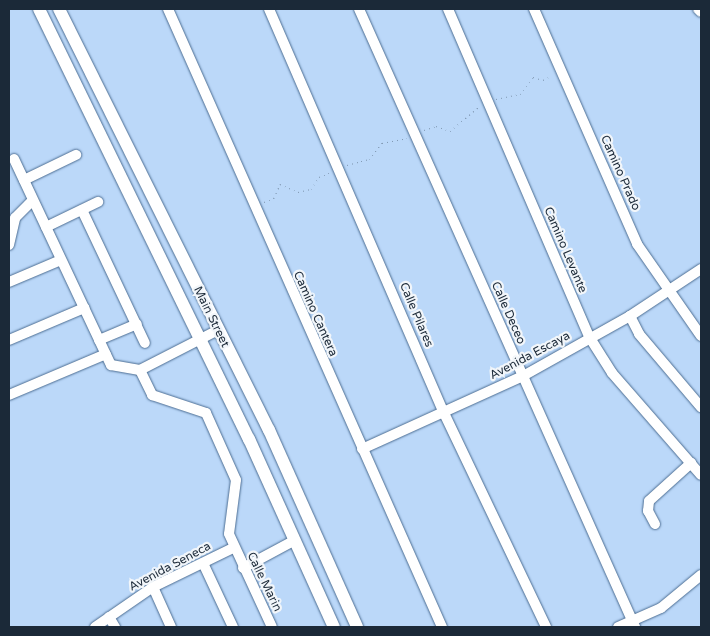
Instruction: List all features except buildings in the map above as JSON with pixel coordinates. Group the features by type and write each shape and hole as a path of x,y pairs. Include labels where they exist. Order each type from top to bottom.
{"main road":[{"name":"Main Street","path":"39,9 199,338 334,627"},
{"name":"Main Street","path":"59,9 218,330 358,627"}],"street":[{"name":"Camino Cantera","path":"168,9 254,207 442,627"},
{"name":"Calle Pilares","path":"269,9 340,169 444,414 546,627"},
{"name":"Calle Deceo","path":"359,9 633,624"},
{"name":"Camino Levante","path":"448,9 590,338 612,373 701,475"},
{"name":"Camino Prado","path":"534,9 637,244 668,292 701,336"},
{"path":"698,9 701,12"},
{"path":"24,180 76,155"},
{"path":"14,159 111,365 140,370 199,338 218,330"},
{"path":"9,245 15,218 33,200"},
{"path":"46,227 98,202"},
{"path":"82,210 145,343"},
{"path":"9,282 61,260"},
{"name":"Avenida Escaya","path":"362,449 444,414 523,376 630,316 701,269"},
{"path":"9,340 84,308"},
{"path":"630,316 638,334 701,407"},
{"path":"99,340 136,324"},
{"path":"9,395 106,354"},
{"path":"140,370 152,395 206,413 236,480 229,534 233,548"},
{"path":"655,524 648,511 649,501 691,464"},
{"path":"243,568 295,540"},
{"name":"Avenida Seneca","path":"95,627 153,587 233,548"},
{"name":"Calle Marin","path":"233,548 272,627"},
{"path":"203,563 233,627"},
{"path":"618,627 633,624 674,599 701,575"},
{"path":"153,587 171,627"},
{"path":"109,617 115,627"}],"path":[{"path":"254,207 274,198 280,184 298,192 312,189 319,176 340,169 356,160 369,160 382,143 414,135 436,126 450,131 466,113 488,102 520,94 533,77 543,80 561,70"}]}
